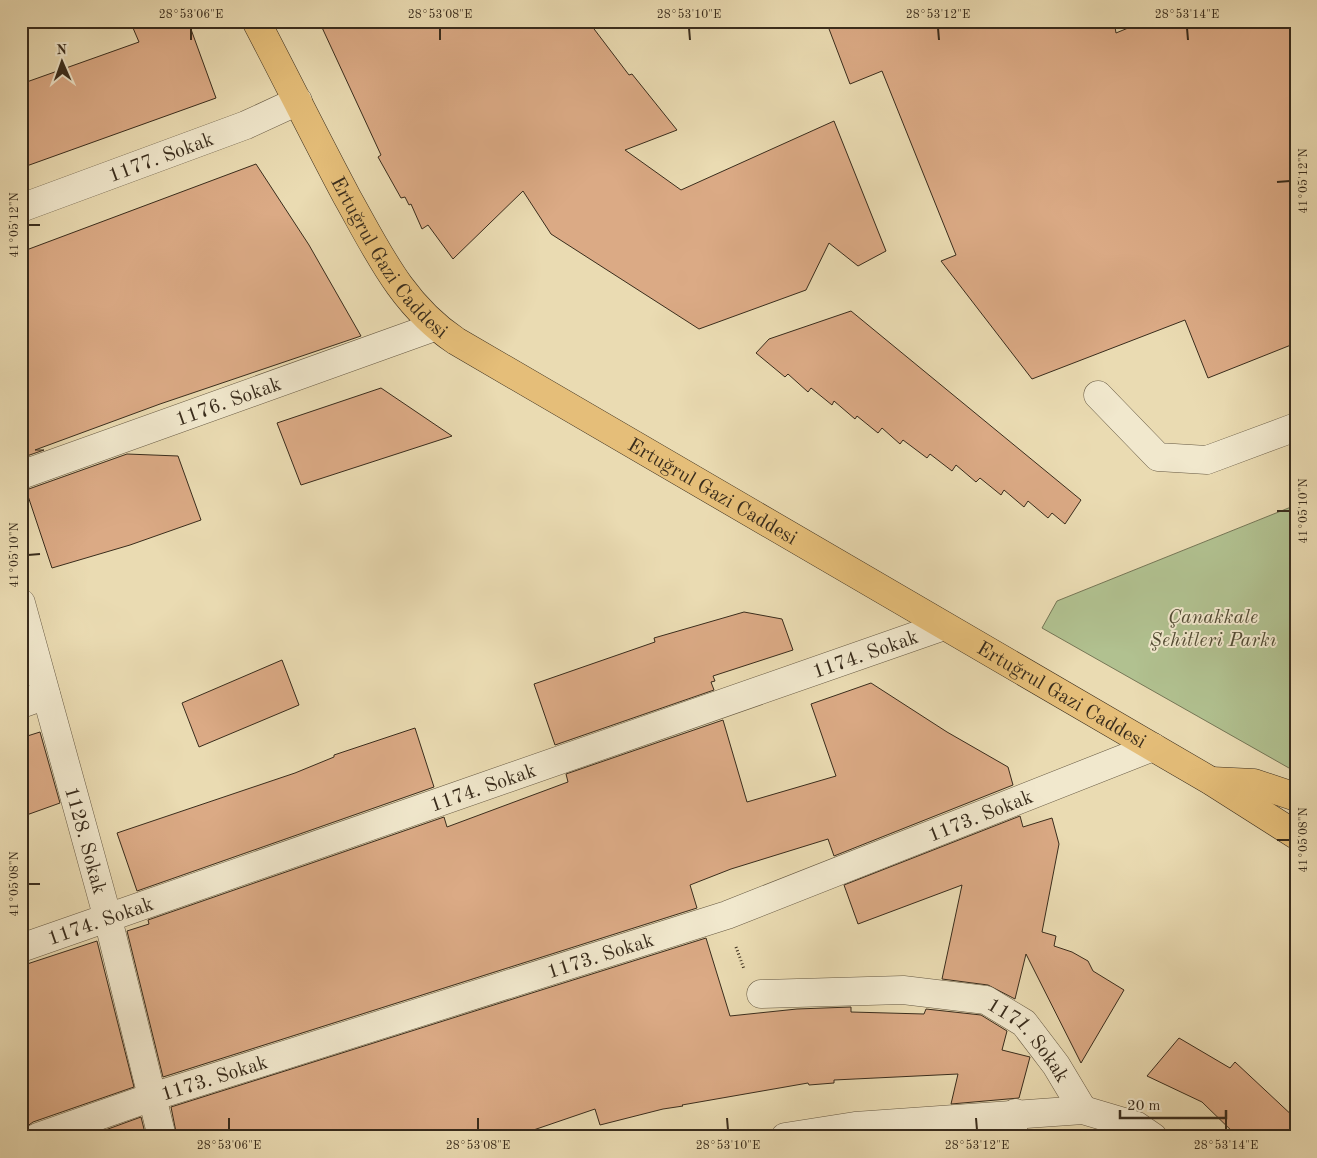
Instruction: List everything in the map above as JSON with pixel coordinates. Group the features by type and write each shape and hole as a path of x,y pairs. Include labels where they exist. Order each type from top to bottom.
{"main road":[{"name":"Ertuğrul Gazi Caddesi","path":"256,21 298,101 320,148 388,270 419,312 434,326 456,341 1211,781 1296,835"},
{"path":"1211,781 1254,783 1296,797"}],"street":[{"name":"1177. Sokak","path":"21,208 246,125 298,101"},
{"name":"1176. Sokak","path":"21,475 434,326"},
{"path":"1098,395 1158,457 1207,460 1296,427"},
{"name":"1128. Sokak","path":"21,603 34,699 108,919 162,1137"},
{"name":"1174. Sokak","path":"21,948 944,626"},
{"name":"1173. Sokak","path":"38,1137 152,1097 727,915 1153,747"},
{"name":"1171. Sokak","path":"761,994 903,990 986,1000 1024,1023 1056,1065 1084,1110"},
{"path":"785,1137 855,1126 1014,1125 1084,1110 1137,1126 1153,1137"}],"path":[{"path":"727,915 742,964 761,994"}],"green space":[{"name":"Çanakkale Şehitleri Parkı","path":"1296,505 1296,772 1042,628 1057,601"}],"building":[{"path":"130,21 188,21 216,98 21,168 21,84 139,42"},
{"path":"319,21 588,21 629,75 632,74 677,130 625,150 681,190 834,121 886,251 858,266 829,243 806,290 699,329 551,234 523,191 453,259 428,225 422,229 411,204 409,205 405,197 401,198 378,157 381,155"},
{"path":"826,21 1114,21 1116,33 1145,21 1296,21 1296,343 1208,378 1185,320 1032,379 941,261 956,255 882,71 850,84"},
{"path":"256,164 309,245 361,336 160,404 35,450 44,450 21,458 21,252"},
{"path":"851,311 1081,500 1065,524 1052,513 1048,518 1028,501 1024,507 1004,490 1001,495 980,478 976,482 956,465 952,471 930,454 927,458 903,440 900,444 882,428 878,433 857,416 855,419 834,401 832,405 811,388 808,392 788,374 785,377 756,353 769,339"},
{"path":"381,388 452,436 301,485 277,423"},
{"path":"127,454 178,456 201,520 130,545 52,568 26,490"},
{"path":"744,612 782,619 793,650 713,676 715,681 711,682 714,690 555,745 534,684 655,642 654,638"},
{"path":"282,660 299,705 199,747 182,703"},
{"path":"871,683 947,732 1008,767 1013,785 834,856 828,839 731,869 690,885 697,908 163,1077 127,931 149,924 148,920 444,817 447,827 568,782 566,774 723,720 747,802 836,776 811,704"},
{"path":"415,728 434,787 137,891 117,833 295,773 334,757 334,755"},
{"path":"40,732 60,803 21,817 21,738"},
{"path":"1020,816 1023,827 1052,818 1059,844 1042,932 1056,936 1054,946 1072,952 1088,961 1093,971 1124,990 1081,1063 1026,954 1015,999 988,985 942,979 962,885 858,924 844,885"},
{"path":"706,938 730,1016 797,1009 851,1007 851,1012 924,1014 926,1009 981,1015 1007,1031 1002,1050 1030,1057 1019,1098 951,1104 958,1074 834,1080 834,1083 809,1085 808,1083 682,1105 600,1125 595,1109 513,1137 177,1137 171,1107"},
{"path":"97,941 134,1087 33,1122 26,1127 21,1137 21,966"},
{"path":"1179,1038 1230,1068 1235,1062 1296,1119 1296,1137 1238,1137 1202,1102 1147,1076"},
{"path":"141,1117 146,1137 86,1137"}]}
